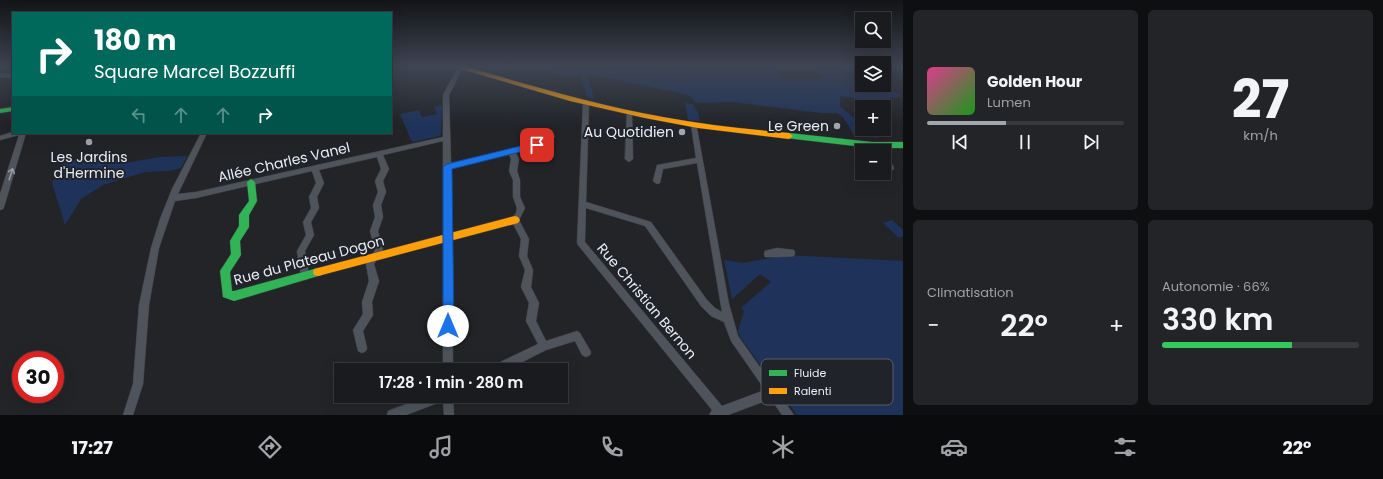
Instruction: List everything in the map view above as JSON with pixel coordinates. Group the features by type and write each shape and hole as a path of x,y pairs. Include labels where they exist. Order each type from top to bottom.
{"main road":[{"path":"525,85 629,113 694,125 863,144"},
{"path":"0,111 12,109"},
{"path":"891,146 903,145"},
{"path":"891,148 903,148"},
{"name":"Rue du Plateau Dogon","path":"252,182 253,200 244,215 244,227 235,241 236,255 225,271 227,294 234,296 375,256 515,220"}],"street":[{"path":"448,363 446,95 450,85"},
{"name":"Rue Christian Bernon","path":"586,102 581,244 717,413"},
{"path":"629,113 629,159"},
{"path":"694,125 724,304 734,338 761,377"},
{"path":"0,138 14,134"},
{"path":"0,207 23,134"},
{"path":"128,415 138,384 144,305 149,271 159,234 173,198 204,134"},
{"path":"447,167 546,143 551,136"},
{"name":"Allée Charles Vanel","path":"173,198 196,195 447,138"},
{"path":"511,151 515,159 513,171 518,181 516,194 522,205 520,214 515,220 525,239 523,256 529,270 526,287 534,303 531,321 544,346"},
{"path":"362,348 358,330 368,315 366,302 374,282 370,264 379,250 374,231 380,217 377,205 382,192 379,181 384,170 379,153"},
{"path":"657,181 660,167 700,160"},
{"path":"305,276 301,251 310,235 307,222 315,208 313,197 320,183 316,168"},
{"path":"583,204 648,224 708,308 718,316 728,318"},
{"path":"768,254 777,252 791,253"},
{"path":"510,363 544,346 577,336 586,352"},
{"path":"717,413 761,397"},
{"path":"392,415 424,403"},
{"path":"448,403 449,415"},
{"path":"781,405 789,415"}],"shaded area":[{"path":"583,85 591,85 594,99 586,96"},
{"path":"643,85 855,85 855,92 891,92 891,90 903,96 881,100 868,100 840,96 840,106 855,119 855,135 843,117 837,113 821,113 733,102 697,103 689,95"},
{"path":"685,103 692,104 698,112 700,121 688,120"},
{"path":"442,105 441,134 439,136 413,142 400,114 419,110 422,117 437,114 434,107"},
{"path":"862,136 876,136 878,138"},
{"path":"117,156 118,164 161,157 187,156 181,168 168,171 145,172 103,185 81,199 65,225 52,183 63,161"},
{"path":"892,220 903,230 903,236 899,238 883,223"},
{"path":"785,255 903,261 903,415 797,415 790,405 893,405 893,359 761,359 761,366 740,337 738,331 744,311 741,308 771,282 760,274 732,299 724,260 743,263"}],"traffic: fast":[{"path":"0,111 12,109"},
{"path":"789,136 872,145 903,145"},
{"path":"251,182 253,201 244,215 244,227 235,241 236,255 225,271 227,294 234,296 318,272"}],"traffic: slow":[{"path":"524,85 621,111 663,120 789,136"},
{"path":"318,272 515,220"}],"place":[{"name":"Le Green","path":"837,126"},
{"name":"Au Quotidien","path":"682,132"},
{"name":"Les Jardins d'Hermine","path":"89,142"}],"route":[{"path":"448,326 447,167 537,145"}]}
